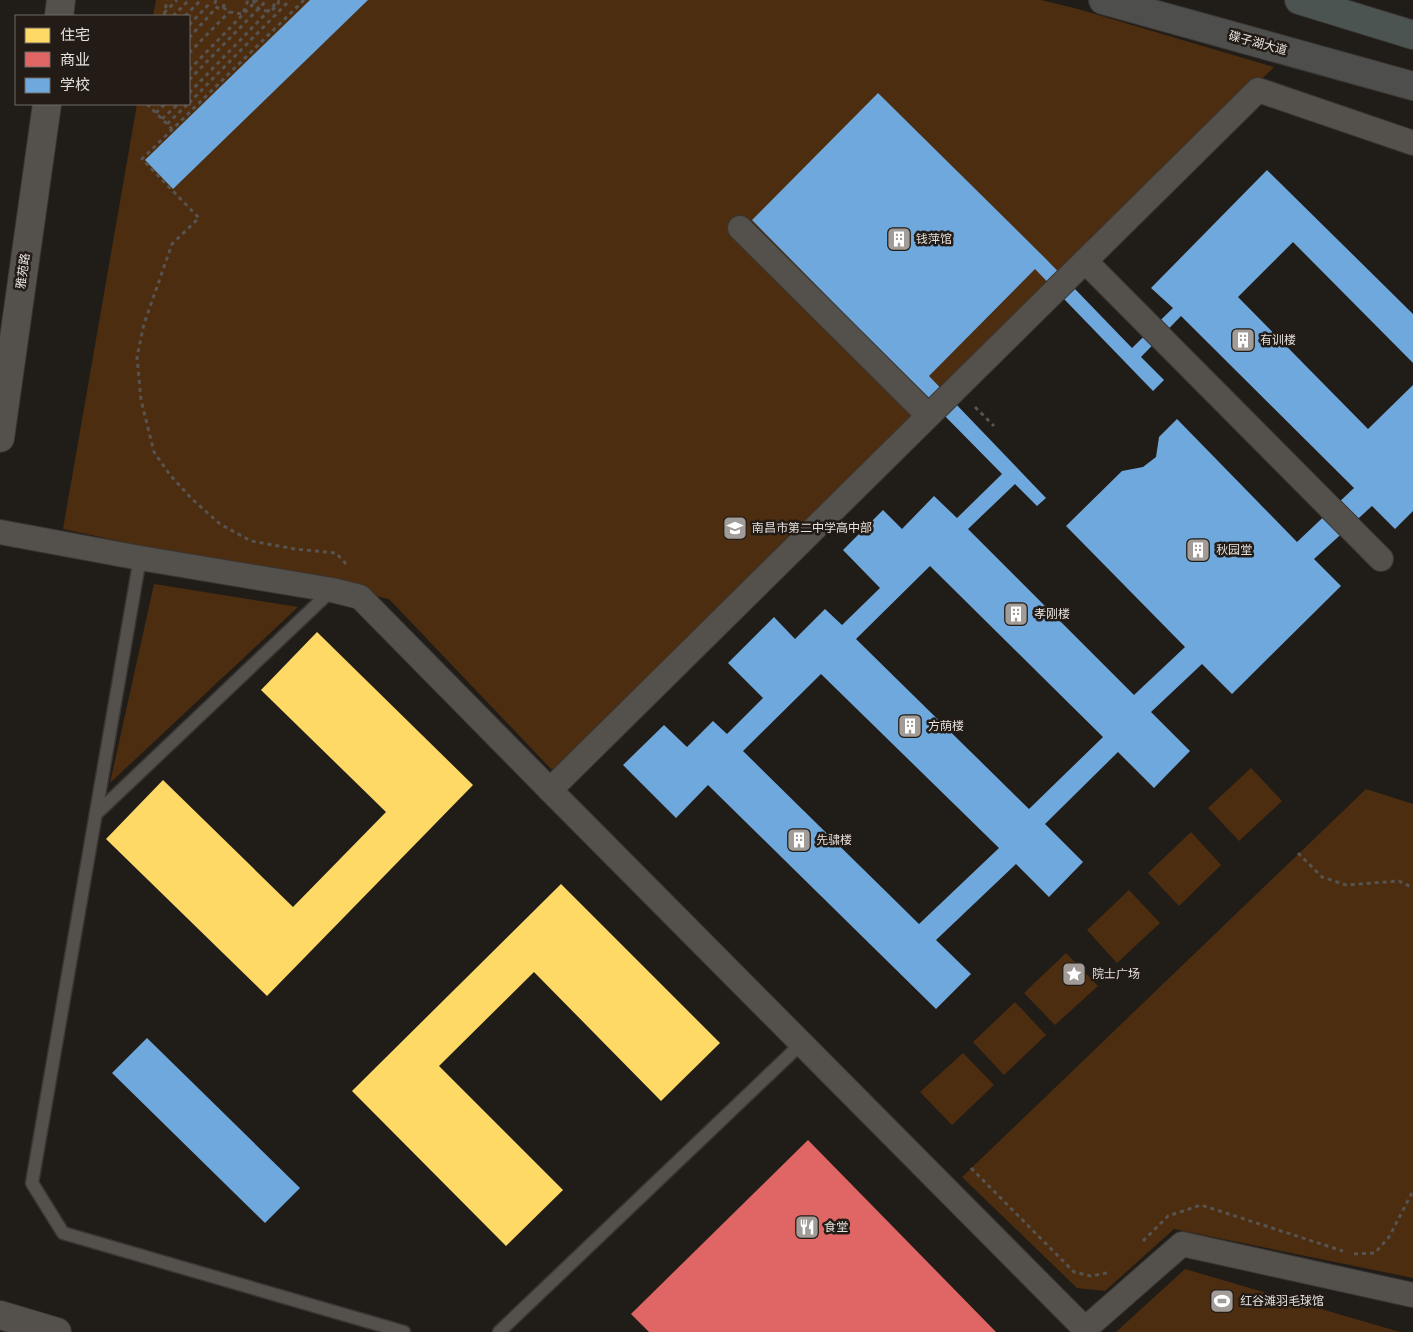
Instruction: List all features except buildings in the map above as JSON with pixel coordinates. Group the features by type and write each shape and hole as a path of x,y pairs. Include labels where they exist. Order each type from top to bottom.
{"highway":[{"path":"1299,0 1413,34"}],"main road":[{"name":"碟子湖大道","path":"1103,0 1413,86"}],"street":[{"path":"59,15 61,0"},
{"path":"550,790 1258,90 1413,143"},
{"name":"雅苑路","path":"0,438 47,105"},
{"path":"740,228 928,415"},
{"path":"1085,261 1382,559"},
{"path":"0,532 360,596 1085,1330 1182,1244 1413,1295"},
{"path":"0,1315 57,1332"}],"lane":[{"path":"140,558 32,1183 62,1233 404,1332"},
{"path":"96,814 332,590"},
{"path":"499,1332 802,1043"}],"path":[{"path":"164,14 167,0"},
{"path":"164,14 176,0"},
{"path":"174,15 189,0"},
{"path":"186,15 200,0 213,2"},
{"path":"223,0 223,7"},
{"path":"243,14 248,0"},
{"path":"190,79 267,0"},
{"path":"190,91 268,11 277,6 279,0"},
{"path":"190,101 290,0"},
{"path":"304,0 142,159 199,218 172,244 144,324 137,357 141,400 154,452 170,475 192,499 220,524 251,541 294,549 336,552 366,588 360,596"},
{"path":"190,69 255,1 259,8 268,11"},
{"path":"213,2 216,8"},
{"path":"190,24 213,2"},
{"path":"190,37 216,8 220,9 223,7"},
{"path":"223,7 230,12 243,14"},
{"path":"190,52 230,12"},
{"path":"148,105 172,129"},
{"path":"152,108 155,105"},
{"path":"156,113 164,105"},
{"path":"162,120 177,105"},
{"path":"167,124 186,105"},
{"path":"1298,853 1322,877 1346,885 1399,881 1413,888"}],"shaded area":[{"path":"156,0 1041,0 1078,9 1274,67 553,771 389,599 63,529 137,105 190,105 190,15 153,15"},
{"path":"154,584 298,607 110,783"},
{"path":"1251,768 1282,801 1239,841 1208,808"},
{"path":"1366,789 1413,804 1413,1278 1174,1229 1105,1291 1077,1288 962,1177"},
{"path":"1191,832 1221,865 1179,906 1148,873"},
{"path":"1129,890 1160,923 1117,963 1087,930"},
{"path":"1066,953 1098,986 1055,1025 1024,993"},
{"path":"1015,1002 1046,1035 1004,1075 973,1042"},
{"path":"963,1053 994,1085 952,1125 920,1092"},
{"name":"红谷滩羽毛球馆","path":"1185,1269 1400,1332 1116,1332"}],"place":[{"name":"钱萍馆","path":"899,239"},
{"name":"有训楼","path":"1243,340"},
{"name":"南昌市第二中学高中部","path":"735,528"},
{"name":"秋园堂","path":"1198,550"},
{"name":"孝刚楼","path":"1016,614"},
{"name":"方荫楼","path":"910,726"},
{"name":"先骕楼","path":"799,840"},
{"name":"院士广场","path":"1074,974"},
{"name":"食堂","path":"807,1227"},
{"name":"红谷滩羽毛球馆","path":"1222,1301"}]}
